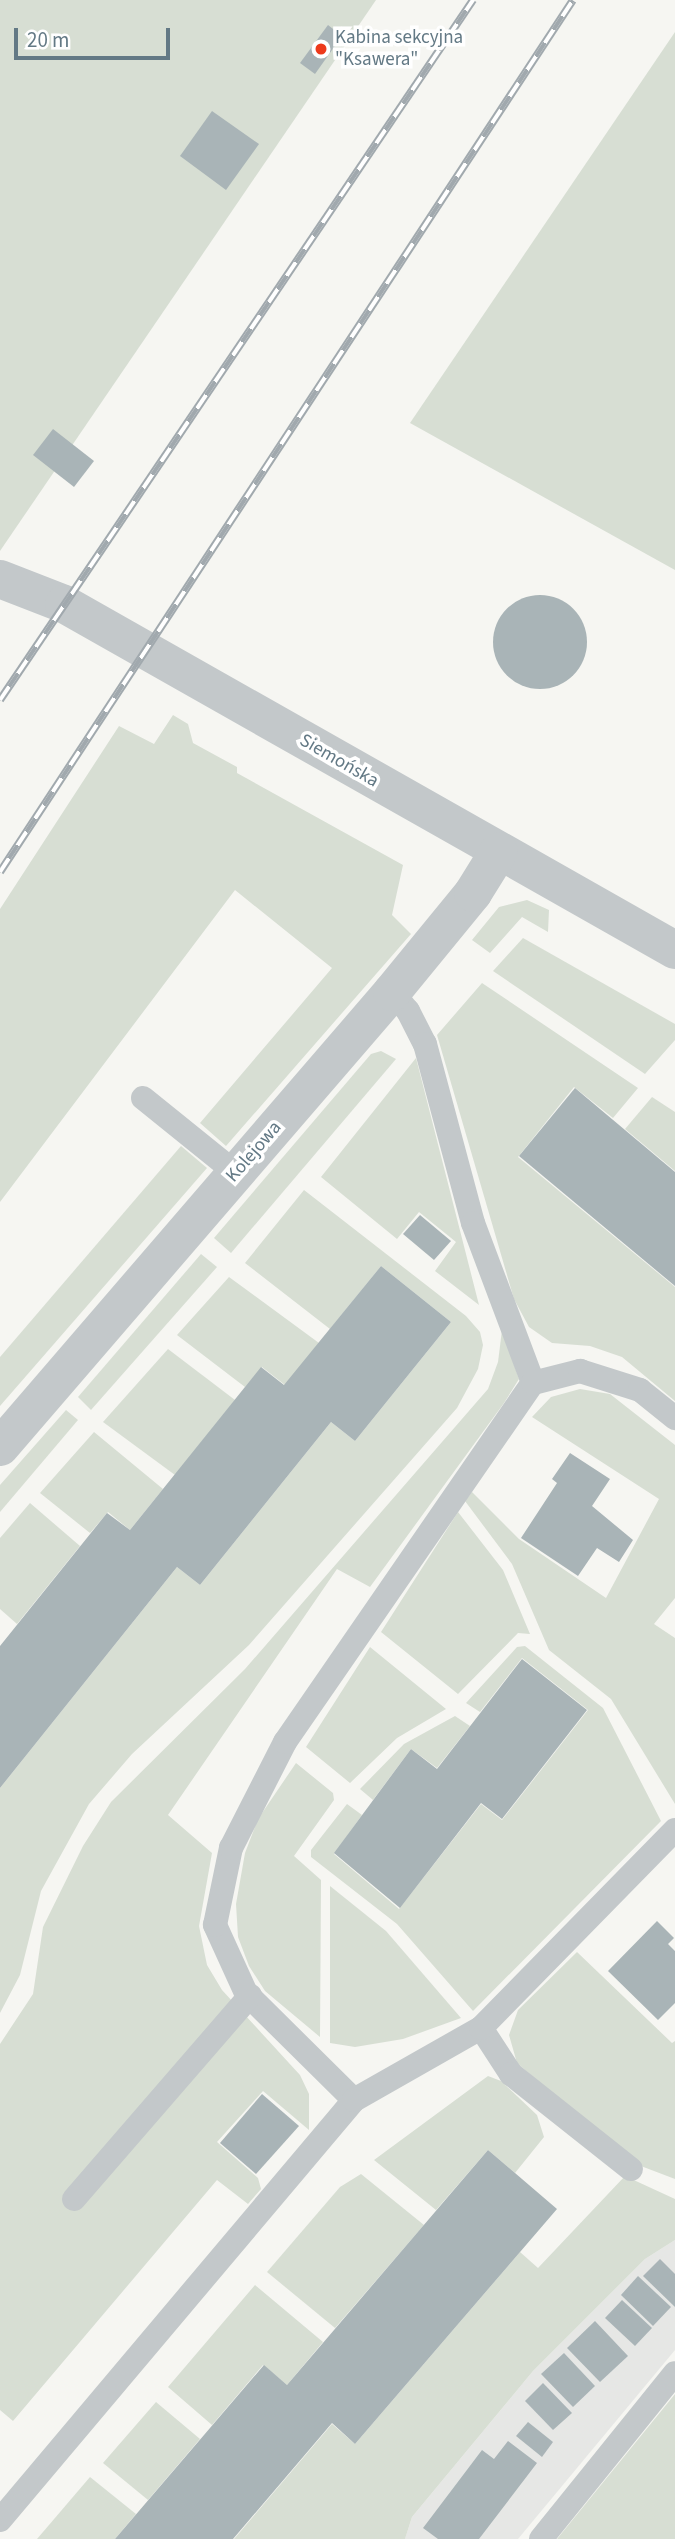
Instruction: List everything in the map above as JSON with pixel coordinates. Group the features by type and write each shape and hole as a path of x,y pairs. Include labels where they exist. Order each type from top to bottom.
{"street":[{"name":"Siemońska","path":"0,579 76,611 675,950"},
{"name":"Kolejowa","path":"0,1447 392,992 473,893 499,851"}],"lane":[{"path":"392,992 408,1011 425,1044 473,1223 533,1383"},
{"path":"143,1098 236,1173"},
{"path":"355,2100 250,1996 215,1925 231,1848 285,1742 533,1383 580,1371 640,1390 675,1418"},
{"path":"0,2520 355,2100 481,2028 675,1830"},
{"path":"74,2199 250,1996"},
{"path":"481,2028 512,2074 631,2169"},
{"path":"541,2539 675,2373"}],"shaded area":[{"path":"0,0 376,0 0,551"},
{"path":"675,32 675,570 410,423"},
{"path":"173,715 188,724 193,743 237,767 237,773 403,865 392,915 411,934 226,1146 200,1123 332,968 235,890 0,1202 0,909 119,726 154,744"},
{"path":"527,900 549,910 548,932 522,917 490,953 472,940 499,907"},
{"path":"523,938 675,1024 675,1040 645,1074 493,971"},
{"path":"482,983 638,1088 613,1118 574,1087 518,1157 675,1287 675,1401 622,1357 590,1346 552,1343 529,1327 514,1299 437,1035"},
{"path":"381,1051 396,1059 231,1253 214,1238 371,1054"},
{"path":"416,1058 479,1305 435,1271 456,1242 419,1212 397,1239 321,1177"},
{"path":"652,1097 675,1112 675,1171 625,1129"},
{"path":"181,1146 207,1168 0,1406 0,1357"},
{"path":"304,1190 466,1316 480,1332 483,1345 478,1369 457,1408 249,1645 132,1754 89,1804 41,1891 20,1975 0,2013 0,1788 177,1567 200,1585 331,1422 355,1441 451,1322 381,1266 330,1329 245,1263"},
{"path":"201,1254 217,1267 91,1410 78,1397"},
{"path":"229,1277 319,1343 285,1385 262,1367 245,1387 177,1335"},
{"path":"502,1330 519,1379 504,1403 370,1587 337,1569 168,1815 212,1853 199,1926 207,1965 222,1990 300,2075 309,2094 309,2130 263,2091 217,2142 258,2178 261,2189 248,2204 217,2180 13,2421 0,2410 0,2044 33,1994 43,1927 83,1846 111,1802 245,1669 488,1389 498,1362"},
{"path":"168,1349 235,1400 175,1475 103,1422"},
{"path":"580,1389 610,1394 675,1445 675,1598 654,1624 675,1638 675,1804 611,1699 549,1650 512,1564 465,1501 472,1492 519,1539 606,1598 659,1499 532,1417 551,1397"},
{"path":"66,1410 78,1420 0,1512 0,1485"},
{"path":"94,1432 163,1489 130,1530 108,1512 90,1533 40,1493"},
{"path":"30,1503 80,1546 17,1624 0,1609 0,1538"},
{"path":"458,1512 503,1570 530,1634 518,1633 458,1694 381,1632"},
{"path":"525,1646 603,1708 661,1821 473,2011 397,1924 311,1857 311,1850 347,1804 362,1815 334,1854 399,1909 481,1804 502,1820 588,1710 522,1658 480,1712 466,1703 517,1647"},
{"path":"370,1647 446,1709 397,1738 350,1783 306,1747"},
{"path":"455,1716 470,1726 437,1768 411,1749 373,1800 360,1789 404,1744"},
{"path":"296,1763 333,1793 334,1800 294,1856 321,1880 320,2037 265,1991 249,1966 238,1937 236,1904 245,1853 258,1819"},
{"path":"330,1886 386,1931 461,2018 403,2039 355,2047 330,2043"},
{"path":"577,1952 672,2043 675,2041 675,2179 633,2163 517,2063 509,2035 518,2010"},
{"path":"488,2076 501,2081 537,2115 544,2137 515,2173 488,2150 436,2210 374,2160"},
{"path":"361,2174 424,2225 335,2328 267,2272 340,2187"},
{"path":"625,2176 675,2199 675,2240 645,2259 533,2371 412,2517 405,2539 234,2539 332,2424 355,2444 520,2252 538,2268"},
{"path":"675,2240 675,2350 518,2539 405,2539 412,2517 533,2371 645,2259"},
{"path":"255,2285 323,2342 287,2385 263,2365 212,2425 168,2387"},
{"path":"675,2394 675,2539 557,2539"},
{"path":"156,2402 200,2439 148,2500 103,2463"},
{"path":"90,2477 136,2514 115,2539 37,2539"}],"building":[{"name":"Kabina sekcyjna \"Ksawera\"","path":"328,25 342,36 315,74 300,63"},
{"path":"212,111 259,144 226,190 180,156"},
{"path":"53,429 94,461 74,487 33,455"},
{"path":"540,595 558,599 573,609 583,624 587,642 583,660 573,675 558,685 540,689 522,685 507,675 497,660 493,642 497,624 507,609 522,599"},
{"path":"575,1088 675,1172 675,1286 519,1156"},
{"path":"420,1215 451,1241 434,1260 403,1234"},
{"path":"381,1266 451,1322 355,1441 331,1422 200,1585 177,1567 0,1788 0,1646 107,1513 130,1530 261,1367 284,1385"},
{"path":"570,1453 610,1479 592,1506 633,1540 619,1562 597,1548 578,1576 521,1538 557,1483 552,1479"},
{"path":"522,1659 587,1710 502,1819 481,1803 400,1908 334,1853 411,1749 437,1769"},
{"path":"657,1921 674,1938 668,1944 675,1951 675,2003 658,2020 608,1971"},
{"path":"262,2094 299,2126 256,2174 220,2143"},
{"path":"488,2150 557,2209 355,2444 332,2423 233,2539 115,2539 264,2365 287,2385"},
{"path":"660,2259 675,2274 675,2307 643,2276"},
{"path":"638,2276 671,2307 653,2326 621,2295"},
{"path":"622,2300 652,2328 635,2346 605,2318"},
{"path":"595,2321 628,2356 600,2382 567,2348"},
{"path":"564,2353 595,2386 573,2407 541,2374"},
{"path":"543,2383 572,2413 553,2430 525,2401"},
{"path":"528,2422 553,2442 542,2457 516,2436"},
{"path":"508,2441 537,2463 479,2539 438,2539 423,2528 482,2450 494,2459"}],"railway":[{"path":"0,700 473,0"},
{"path":"0,872 573,0"}],"place":[{"name":"Kabina sekcyjna \"Ksawera\"","path":"321,49"}]}
